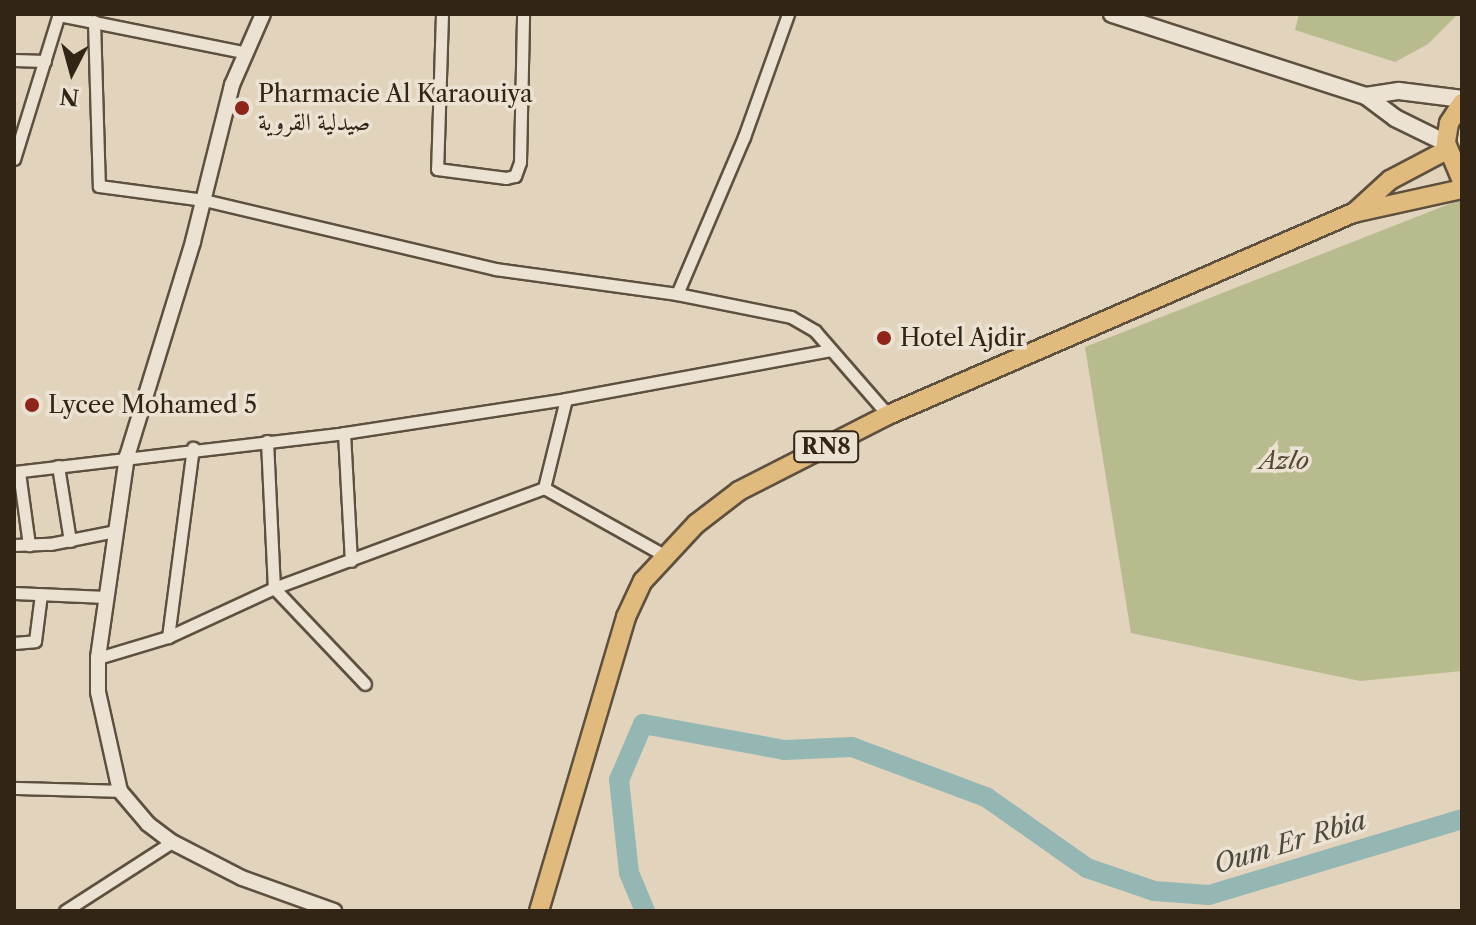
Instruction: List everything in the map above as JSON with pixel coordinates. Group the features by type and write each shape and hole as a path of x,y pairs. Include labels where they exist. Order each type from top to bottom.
{"main road":[{"path":"1112,14 1366,96 1395,118 1446,147"},
{"path":"1366,96 1399,91 1462,101 1449,123 1446,147 1462,181"},
{"name":"RN8","path":"1353,213 1390,180 1446,147"},
{"name":"RN8","path":"539,911 626,617 664,555 739,491 888,415 1353,213 1462,189"}],"street":[{"path":"263,14 243,52 204,200 127,456 98,658 98,692 120,791 172,842 242,878 334,911"},
{"path":"442,14 437,169 506,178 515,176 520,162 523,14"},
{"path":"677,294 744,137 788,14"},
{"path":"14,159 59,15 243,52"},
{"path":"94,21 99,186 204,200 495,269 677,294 791,317 815,331 888,415"},
{"path":"14,60 45,61"},
{"path":"29,545 16,472 193,448 344,433 566,399 830,350"},
{"path":"544,488 566,399"},
{"path":"344,433 351,561"},
{"path":"267,441 274,588 365,684"},
{"path":"168,637 193,448"},
{"path":"58,466 70,541"},
{"path":"98,658 168,637 274,588 544,488 664,555"},
{"path":"14,545 70,541 115,531"},
{"path":"14,593 106,597"},
{"path":"14,643 35,641 41,594"},
{"path":"14,788 120,791"},
{"path":"65,911 172,842"}],"green space":[{"path":"1299,14 1458,14 1428,44 1395,62 1295,30"},
{"name":"Azlo","path":"1462,199 1462,671 1360,681 1131,633 1085,347"}],"waterway":[{"name":"Oum Er Rbia","path":"645,911 629,873 619,780 643,724 785,750 852,747 986,797 1087,868 1154,891 1209,895 1462,819"}],"place":[{"name":"Pharmacie Al Karaouiya صيدلية القروية","path":"242,108"},
{"name":"Hotel Ajdir","path":"884,338"},
{"name":"Lycee Mohamed 5","path":"32,405"}]}
